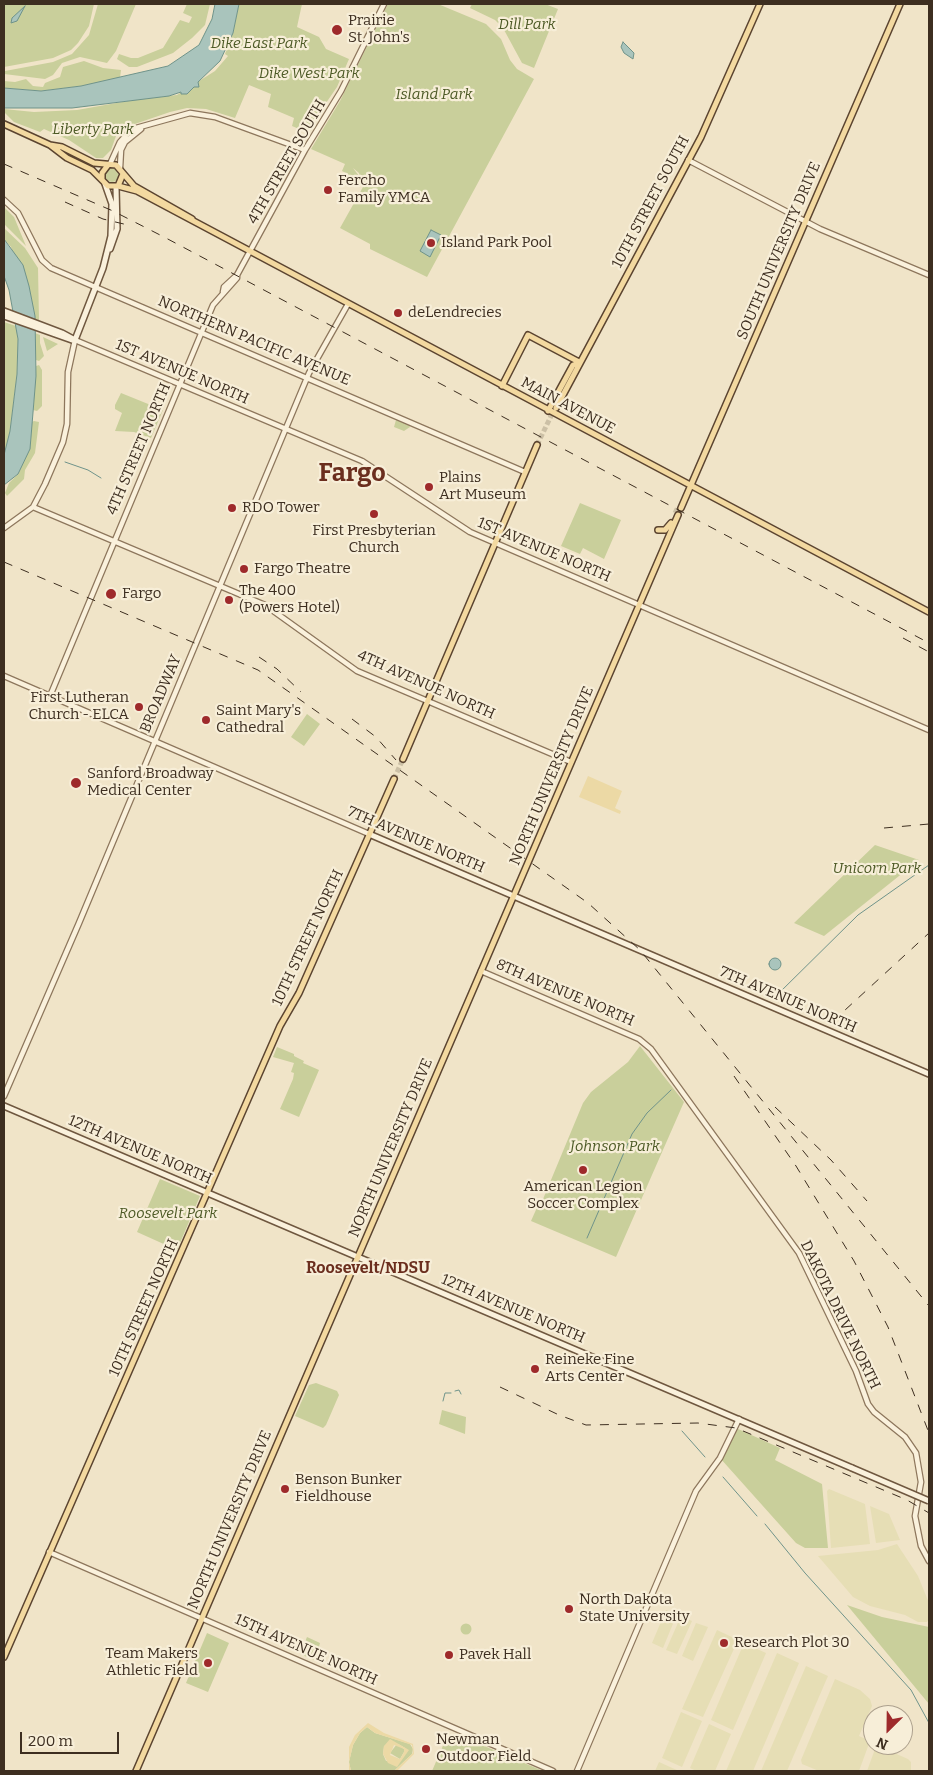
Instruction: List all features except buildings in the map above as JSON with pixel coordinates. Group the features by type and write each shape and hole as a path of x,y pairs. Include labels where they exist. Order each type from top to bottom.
{"main road":[{"name":"10TH STREET SOUTH","path":"556,408 688,160 713,110 760,4"},
{"name":"SOUTH UNIVERSITY DRIVE","path":"680,507 900,4"},
{"path":"4,124 50,145 73,162 92,170 103,182"},
{"path":"50,145 62,147 90,161 121,170 117,186 118,229 106,256"},
{"path":"75,340 96,287 112,229 112,204 103,182 102,173 107,165"},
{"name":"MAIN AVENUE","path":"121,170 134,186 187,214 195,222"},
{"name":"MAIN AVENUE","path":"103,182 137,191 929,612"},
{"name":"1ST AVENUE NORTH","path":"4,311 61,335"},
{"name":"1ST AVENUE NORTH","path":"4,316 75,340"},
{"path":"502,386 528,335 579,362"},
{"path":"548,411 574,364 579,362"},
{"path":"403,759 537,445"},
{"name":"NORTH UNIVERSITY DRIVE","path":"136,1771 670,535 677,514 668,528 658,530"},
{"name":"10TH STREET NORTH","path":"4,1657 280,1026 299,993 394,779"},
{"name":"7TH AVENUE NORTH","path":"369,834 929,1074"},
{"name":"12TH AVENUE NORTH","path":"4,1106 929,1501"}],"street":[{"name":"4TH STREET SOUTH","path":"250,252 305,150 342,91 384,4"},
{"path":"107,165 120,142 129,132 190,113 201,113 305,150"},
{"path":"121,170 121,150 125,142 149,125"},
{"path":"107,165 117,150"},
{"path":"688,160 806,221 929,275"},
{"name":"NORTHERN PACIFIC AVENUE","path":"4,200 21,217 42,260 51,268 525,472"},
{"name":"4TH STREET NORTH","path":"50,696 213,305 223,292 224,287 237,275 250,252"},
{"name":"BROADWAY","path":"4,1096 79,924 285,428 307,378 348,304"},
{"path":"4,528 33,507 46,484 63,442 67,424 68,372 75,340"},
{"name":"1ST AVENUE NORTH","path":"75,340 369,464 455,524 495,543 929,730"},
{"name":"4TH AVENUE NORTH","path":"33,507 114,543 265,605 352,668 571,762"},
{"name":"7TH AVENUE NORTH","path":"4,676 369,834"},
{"name":"8TH AVENUE NORTH","path":"481,971 639,1039"},
{"name":"DAKOTA DRIVE NORTH","path":"639,1039 651,1049 799,1253 856,1371 868,1404 911,1444 916,1453 921,1482 915,1516 921,1546 929,1561"},
{"path":"576,1771 696,1491 720,1458 739,1419"},
{"name":"15TH AVENUE NORTH","path":"49,1552 553,1771"}],"shaded area":[{"path":"829,1489 865,1504 870,1544 831,1548 827,1491"},
{"path":"870,1506 889,1514 900,1540 876,1543"},
{"path":"897,1544 918,1576 929,1603 929,1619 927,1622 918,1622 905,1615 870,1606 853,1597 818,1556 878,1550"},
{"path":"666,1610 677,1614 663,1648 652,1643"},
{"path":"681,1616 692,1621 677,1654 666,1650"},
{"path":"696,1623 708,1627 693,1661 682,1656"},
{"path":"717,1630 738,1640 703,1717 682,1709"},
{"path":"744,1643 766,1653 733,1730 711,1720"},
{"path":"777,1653 799,1663 753,1771 726,1771"},
{"path":"806,1666 828,1676 787,1771 761,1771"},
{"path":"835,1679 860,1690 870,1699 872,1705 863,1705 863,1727 859,1736 863,1738 863,1755 865,1755 859,1771 819,1771 802,1764 801,1760"},
{"path":"681,1712 702,1721 682,1767 662,1758"},
{"path":"709,1724 731,1734 715,1771 696,1771 690,1768"},
{"path":"873,1755 899,1755 911,1762 911,1771 867,1771"},
{"path":"659,1762 679,1771 655,1771"}],"green space":[{"path":"4,4 94,4 89,26 71,50 53,58 4,67"},
{"path":"98,4 136,4 116,51 107,63 80,57 62,63 53,75 45,79 4,74 5,71 53,62 72,54 89,35"},
{"path":"187,4 210,4 205,25 173,53 137,67 129,67 117,59 119,54 138,58 163,48 180,20 189,23 192,17 183,13"},
{"path":"239,4 302,4 297,27 319,37 326,49 349,59 337,87 306,132 292,126 294,118 268,107 271,94 249,85 235,118 206,109 187,108 170,112 126,127 116,136 111,150 103,158 96,158 69,140 44,129 40,132 14,122 4,112 4,109 34,112 77,110 139,99 177,95 215,71 228,56 225,54 233,33"},
{"name":"Island Park","path":"388,4 438,4 486,24 501,39 510,60 517,69 534,79 427,277 370,249 370,244 340,228 363,187 359,173 353,168 359,176 357,179 342,171 345,164 311,149 340,101"},
{"name":"Dill Park","path":"472,4 545,4 558,9 534,68 522,63 503,28 495,20 470,8"},
{"path":"84,61 103,68 121,70 120,78 81,86 41,91 4,88 4,81 15,82 26,79 33,86 43,87 45,83 60,77 63,67"},
{"path":"112,168 117,170 119,175 117,180 112,182 107,180 105,175 107,170"},
{"path":"4,207 14,217 26,246 4,224"},
{"path":"4,228 25,248 38,268 39,320 35,319 11,247 4,239"},
{"path":"4,322 16,326 18,339 17,374 10,431 4,455"},
{"path":"35,333 40,335 44,356 39,361 36,360"},
{"path":"43,337 58,344 47,351"},
{"path":"39,365 42,370 42,406 37,411 33,410 36,366"},
{"path":"121,393 163,410 151,438 134,432 115,431 122,413 115,409"},
{"path":"396,420 410,427 404,431 394,427"},
{"path":"32,422 39,422 35,453 25,470 24,479 7,496 5,493 9,483 18,474 30,447"},
{"path":"580,503 621,520 604,559 583,548 580,554 561,546"},
{"path":"307,714 320,724 304,746 291,737"},
{"name":"Unicorn Park","path":"875,845 919,860 824,936 794,923"},
{"name":"Johnson Park","path":"640,1046 684,1102 616,1257 531,1221 539,1203 541,1204 583,1103 591,1092 628,1062"},
{"path":"277,1047 294,1054 294,1056 304,1061 303,1063 319,1070 299,1117 280,1109 293,1079 294,1073 291,1072 294,1063 273,1057"},
{"name":"Roosevelt Park","path":"160,1179 200,1196 177,1250 137,1232"},
{"path":"316,1383 337,1391 339,1395 323,1428 295,1416 309,1385"},
{"path":"442,1410 466,1417 465,1434 439,1424"},
{"path":"736,1428 780,1448 775,1460 822,1484 828,1548 805,1548 796,1543 720,1458"},
{"path":"847,1605 882,1617 929,1627 929,1704"},
{"path":"464,1624 468,1624 471,1629 470,1633 464,1634 461,1631 461,1627"},
{"name":"Team Makers Athletic Field","path":"207,1633 229,1643 208,1692 186,1683"},
{"path":"307,1637 320,1643 318,1651 314,1650 318,1652 314,1660 300,1654"},
{"path":"367,1727 375,1733 410,1744 413,1749 412,1754 394,1771 351,1771 349,1762 353,1745 360,1733","holes":["398,1744 405,1748 406,1753 401,1759 386,1761 383,1754 384,1746"]},
{"path":"448,1734 456,1734 543,1771 432,1771"},
{"path":"397,1744 404,1749 400,1759 390,1753"}],"sand":[{"path":"588,776 622,791 615,808 621,811 620,814 579,797"},
{"path":"368,1723 384,1733 413,1744 414,1754 397,1771 394,1771 413,1753 412,1745 375,1733 367,1727 360,1733 353,1745 349,1762 349,1747 355,1735"},
{"path":"390,1739 409,1750 397,1767 388,1763 383,1754 384,1746","holes":["394,1745 404,1749 400,1759 390,1755"]}],"water":[{"path":"215,4 239,4 233,33 220,61 198,82 199,87 194,87 187,94 181,94 181,92 169,96 72,108 4,108 4,88 41,91 81,86 168,66 199,45 212,19"},
{"path":"25,6 17,21 11,23 12,18"},
{"path":"623,42 634,53 633,59 624,53 621,47"},
{"name":"Island Park Pool","path":"431,230 441,235 430,257 420,251"},
{"path":"4,239 23,265 29,286 35,316 36,376 30,449 18,474 4,485 4,455 10,431 17,374 18,339 9,290 4,276"},
{"path":"773,958 777,958 781,964 777,970 773,970 769,966 769,962"}],"waterway":[{"path":"65,462 88,470 101,478"},
{"path":"775,997 858,915 929,865"},
{"path":"587,1238 632,1134 647,1113 671,1090"},
{"path":"455,1391 459,1390 461,1394"},
{"path":"443,1401 445,1393 451,1393"},
{"path":"682,1431 705,1457"},
{"path":"723,1477 757,1516"},
{"path":"765,1524 805,1573 911,1690 929,1723"}],"tunnel":[{"path":"537,445 554,410"},
{"path":"675,513 678,507"},
{"path":"394,779 403,759"}],"railway":[{"path":"4,164 113,211 164,237 929,643"},
{"path":"65,202 103,219 132,226"},
{"path":"4,562 258,670 588,903 640,950 929,1306"},
{"path":"903,638 929,652"},
{"path":"259,657 277,669 301,692"},
{"path":"352,719 376,737 396,760"},
{"path":"884,828 929,824"},
{"path":"832,1022 929,933"},
{"path":"734,1076 796,1166 854,1261 888,1327 929,1433"},
{"path":"775,1107 831,1160 867,1201"},
{"path":"500,1387 559,1415 586,1425 698,1423 736,1428 907,1500 929,1513"}],"place":[{"name":"Prairie St. John's","path":"337,30"},
{"name":"Fercho Family YMCA","path":"328,190"},
{"name":"Island Park Pool","path":"431,243"},
{"name":"deLendrecies","path":"398,313"},
{"name":"Plains Art Museum","path":"429,487"},
{"name":"RDO Tower","path":"232,508"},
{"name":"First Presbyterian Church","path":"374,514"},
{"name":"Fargo Theatre","path":"244,569"},
{"name":"Fargo","path":"111,594"},
{"name":"The 400 (Powers Hotel)","path":"229,600"},
{"name":"First Lutheran Church - ELCA","path":"139,707"},
{"name":"Saint Mary's Cathedral","path":"206,720"},
{"name":"Sanford Broadway Medical Center","path":"76,783"},
{"name":"American Legion Soccer Complex","path":"583,1170"},
{"name":"Reineke Fine Arts Center","path":"535,1369"},
{"name":"Benson Bunker Fieldhouse","path":"285,1489"},
{"name":"North Dakota State University","path":"569,1609"},
{"name":"Research Plot 30","path":"724,1643"},
{"name":"Pavek Hall","path":"449,1655"},
{"name":"Team Makers Athletic Field","path":"208,1663"},
{"name":"Newman Outdoor Field","path":"426,1749"}],"district":[{"name":"Fargo","path":"352,474"},
{"name":"Roosevelt/NDSU","path":"368,1269"}],"park label":[{"name":"Dike East Park","path":"259,44"},
{"name":"Dike West Park","path":"309,74"},
{"name":"Liberty Park","path":"93,130"}]}
